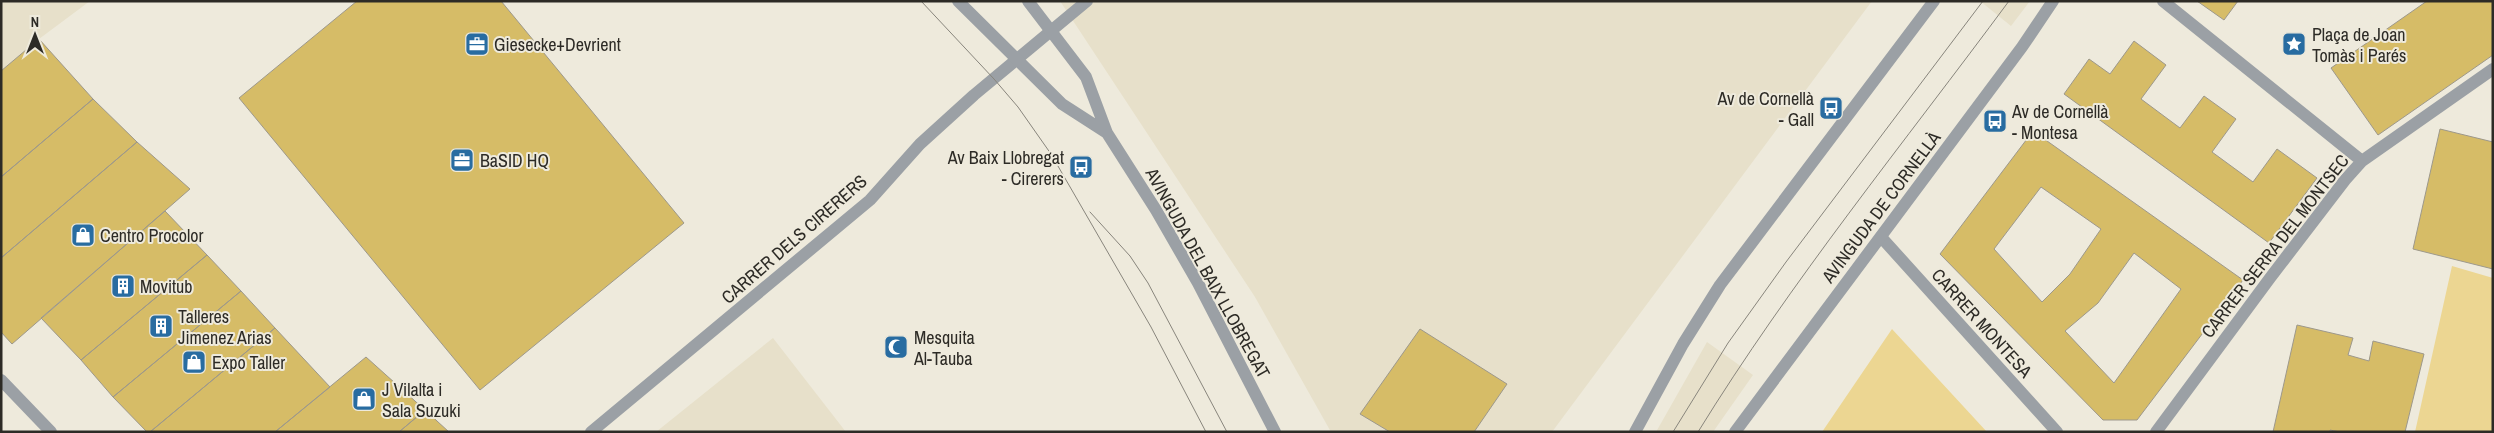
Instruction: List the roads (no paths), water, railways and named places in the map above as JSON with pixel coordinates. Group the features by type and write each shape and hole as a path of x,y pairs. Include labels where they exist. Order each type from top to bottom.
{"street":[{"name":"AVINGUDA DEL BAIX LLOBREGAT","path":"958,1 1062,104 1107,133"},
{"name":"AVINGUDA DEL BAIX LLOBREGAT","path":"1028,1 1086,77 1107,133 1156,210 1198,283 1275,432"},
{"name":"CARRER DELS CIRERERS","path":"591,432 870,200 920,144 1087,1"},
{"path":"1635,432 1683,344 1720,285 1934,1"},
{"name":"AVINGUDA DE CORNELLÀ","path":"1735,432 2026,41 2053,1"},
{"path":"2163,1 2362,161"},
{"name":"CARRER SERRA DEL MONTSEC","path":"2156,432 2344,180 2362,161 2493,69"},
{"name":"CARRER MONTESA","path":"1881,237 2057,432"},
{"path":"1,380 51,432"}],"tram line":[{"path":"921,1 1018,107 1051,154 1151,327 1206,432"},
{"path":"1673,432 1728,343 1786,262 1983,1"},
{"path":"1698,432 1771,321 1849,213 2009,1"},
{"path":"1090,212 1130,256 1148,283 1227,432"}],"place":[{"name":"Giesecke+Devrient","path":"477,44"},
{"name":"Plaça de Joan Tomàs i Parés","path":"2294,44"},
{"name":"Av de Cornellà - Gall","path":"1831,108"},
{"name":"Av de Cornellà - Montesa","path":"1995,121"},
{"name":"BaSID HQ","path":"462,160"},
{"name":"Av Baix Llobregat - Cirerers","path":"1081,167"},
{"name":"Centro Procolor","path":"83,235"},
{"name":"Movitub","path":"123,286"},
{"name":"Talleres Jimenez Arias","path":"161,326"},
{"name":"Mesquita Al-Tauba","path":"896,347"},
{"name":"Expo Taller","path":"194,362"},
{"name":"J Vilalta i Sala Suzuki","path":"364,399"}]}
